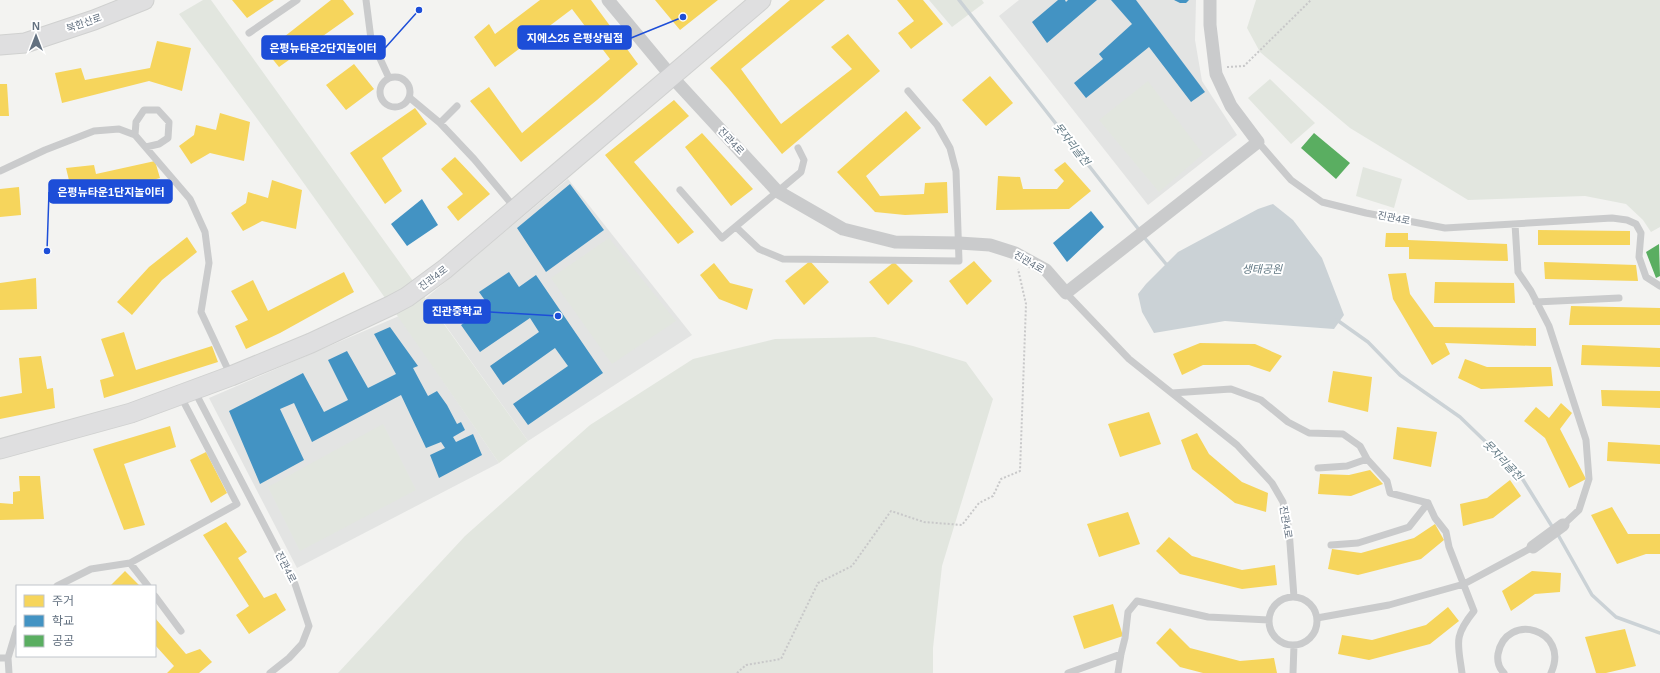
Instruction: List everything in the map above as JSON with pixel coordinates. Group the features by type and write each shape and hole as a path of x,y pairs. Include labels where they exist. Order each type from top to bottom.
{"street":[{"name":"북한산로","path":"0,45 25,43 94,20 144,0"},
{"path":"608,0 672,77"},
{"name":"진관4로","path":"0,450 124,415 187,393 311,343 407,297 445,269 761,0"},
{"name":"진관4로","path":"1210,0 1210,25 1216,74 1231,106 1258,142"},
{"name":"진관4로","path":"672,77 777,191 843,229 895,242 990,245 1015,253 1046,270 1066,293"},
{"path":"1066,293 1124,249 1258,142"},
{"path":"1533,547 1563,525"}],"lane":[{"path":"249,33 297,0"},
{"path":"366,0 372,39 389,78"},
{"path":"399,77 404,79 410,88 410,98 404,105 399,107 389,107 380,96 380,90 384,81 389,78 399,77"},
{"path":"736,227 759,249 783,259 959,261 960,243 956,171 950,148 937,126 908,91"},
{"path":"410,98 440,123 474,159 515,208"},
{"path":"440,123 457,106"},
{"path":"135,135 136,122 144,110 158,110 169,122 168,138 159,144 146,147"},
{"path":"0,171 44,150 94,131 119,129 135,135 190,199 205,232 209,263 201,312 231,376"},
{"name":"진관4로","path":"1258,142 1291,180 1322,202 1366,213 1445,228 1612,218 1627,220 1636,224 1640,233 1639,256 1646,277 1660,286"},
{"path":"680,190 722,238 801,172 804,160 798,148"},
{"path":"1515,224 1518,272 1549,326 1586,440 1589,480 1579,510 1563,525"},
{"name":"진관4로","path":"1066,293 1129,359 1237,445 1272,482 1283,502 1289,530 1294,596"},
{"path":"1536,302 1619,298"},
{"path":"1172,394 1231,389 1261,400 1288,422 1309,433 1343,434 1360,446 1367,459 1387,481 1390,493 1428,503"},
{"path":"59,585 91,569 130,563 237,504 187,393"},
{"name":"진관4로","path":"187,393 295,584 309,626 302,644 289,658 270,673"},
{"path":"1318,468 1347,466 1367,459"},
{"path":"1331,545 1358,543 1409,527 1428,503"},
{"path":"1428,503 1435,518 1446,532 1449,547 1474,611 1462,625 1458,641 1462,673"},
{"path":"1317,618 1389,606 1464,584 1533,547"},
{"path":"130,563 147,585"},
{"path":"1294,596 1309,602 1314,609 1317,618 1316,629 1309,639 1294,645 1279,640 1270,628 1270,613 1274,606 1286,597 1294,596"},
{"path":"156,597 181,631"},
{"path":"1118,673 1125,638 1128,612 1137,601 1208,617 1269,620"},
{"path":"1504,673 1498,665 1500,647 1505,639 1512,633 1530,629 1540,632 1548,638 1553,646 1556,656 1555,665 1551,673"},
{"path":"9,673 8,658 16,631"},
{"path":"1293,673 1294,645"},
{"path":"1068,673 1121,654"},
{"path":"0,658 8,658"}],"path":[{"path":"1224,67 1244,66 1311,0"},
{"path":"736,673 746,665 781,659 818,583 852,566 891,511 924,522 962,524 979,503 993,496 1001,479 1020,471 1026,304 1017,262"}],"shaded area":[{"path":"203,0 211,0 528,441 499,463 342,236 179,14"},
{"path":"929,0 982,0 984,3 952,27"},
{"path":"1019,0 1196,0 1195,40 1202,81 1237,135 1148,205 999,16"},
{"path":"1256,0 1660,0 1660,227 1651,232 1643,220 1626,204 1585,196 1468,200 1350,128 1260,52 1247,28"},
{"path":"1270,79 1315,123 1291,144 1248,98"},
{"path":"1148,81 1203,154 1159,192 1099,120"},
{"path":"1363,167 1402,179 1394,208 1356,196"},
{"path":"568,179 692,335 528,441 426,298"},
{"path":"609,238 676,321 612,364 551,278"},
{"path":"399,316 499,463 297,568 209,398"},
{"path":"875,337 913,346 966,362 993,399 942,566 933,648 933,673 338,673 465,536 590,425 693,359 775,339"},
{"path":"383,424 416,490 300,551 268,487"}],"water":[{"name":"생태공원","path":"1273,204 1293,220 1322,258 1344,315 1334,329 1225,321 1154,333 1142,312 1138,294 1146,284 1178,252 1258,209"}],"building: 주거":[{"path":"232,0 274,0 247,18"},
{"path":"331,0 343,0 354,14 279,67 266,51"},
{"path":"540,0 591,0 638,64 597,100 521,162 470,101 489,87 522,133 610,59 572,9 495,67 474,37 489,24 495,34"},
{"path":"655,0 718,0 680,30"},
{"path":"790,0 825,0 741,69 781,124 852,69 831,47 848,34 880,71 782,154 710,68"},
{"path":"897,0 923,0 943,24 911,49 898,33 914,21"},
{"path":"157,41 191,48 182,91 149,81 62,103 55,73 81,68 85,80 150,68"},
{"path":"354,64 374,89 346,110 326,85"},
{"path":"990,76 1013,103 986,126 962,100"},
{"path":"0,84 7,84 9,116 0,116"},
{"path":"674,100 689,116 634,162 694,232 678,244 605,155"},
{"path":"415,108 427,124 382,158 402,191 385,204 350,153"},
{"path":"906,111 921,128 866,176 880,196 924,194 925,183 947,182 948,213 905,215 875,212 837,172"},
{"path":"220,113 250,122 244,161 210,153 191,164 179,146 194,135 196,125 216,130"},
{"path":"702,133 753,189 731,206 685,147"},
{"path":"455,157 490,194 458,221 447,207 463,194 441,169"},
{"path":"155,161 160,178 74,201 66,168 94,165 96,174"},
{"path":"1065,162 1091,191 1069,209 996,210 998,176 1020,177 1023,189 1057,189 1064,181 1054,170"},
{"path":"272,180 302,190 296,229 262,221 243,231 231,213 246,203 248,192 268,198"},
{"path":"19,187 21,215 0,217 0,189"},
{"path":"1538,230 1630,231 1630,245 1538,245"},
{"path":"1386,233 1408,233 1408,240 1507,244 1508,261 1409,259 1409,247 1385,247"},
{"path":"187,237 197,252 162,280 132,315 117,302 149,267"},
{"path":"810,261 829,282 804,305 785,281"},
{"path":"974,261 992,281 967,305 949,281"},
{"path":"894,262 913,281 888,305 869,282"},
{"path":"1544,262 1636,265 1638,281 1545,279"},
{"path":"714,263 730,283 753,289 747,310 719,299 700,275"},
{"path":"344,272 354,292 280,333 246,349 235,326 248,320 231,291 253,280 268,311"},
{"path":"1406,273 1410,294 1434,327 1536,328 1536,346 1445,343 1450,354 1432,365 1393,299 1388,274"},
{"path":"36,278 37,309 0,310 0,283"},
{"path":"1435,282 1514,283 1515,303 1434,303"},
{"path":"1571,306 1660,308 1660,325 1569,325"},
{"path":"124,332 136,370 212,346 218,362 104,398 100,380 114,376 101,339"},
{"path":"1200,343 1255,344 1282,356 1270,372 1249,365 1203,365 1182,375 1173,354"},
{"path":"1582,345 1660,348 1660,367 1581,365"},
{"path":"41,356 47,389 53,388 55,408 0,419 0,397 22,393 19,358"},
{"path":"1465,359 1487,367 1551,367 1553,386 1481,389 1458,378"},
{"path":"1333,371 1372,377 1368,412 1328,402"},
{"path":"1601,390 1660,391 1660,408 1602,406"},
{"path":"1561,403 1572,413 1560,429 1586,479 1569,488 1545,438 1524,421 1536,407 1549,418"},
{"path":"1149,412 1161,444 1120,457 1108,424"},
{"path":"170,426 176,447 124,464 145,525 124,530 93,449"},
{"path":"1397,427 1437,432 1431,467 1393,459"},
{"path":"1197,433 1209,454 1242,482 1268,493 1266,512 1235,503 1192,469 1181,440"},
{"path":"1608,442 1660,445 1660,464 1607,461"},
{"path":"206,452 227,493 211,503 190,460"},
{"path":"1370,470 1383,484 1351,496 1318,494 1320,474 1349,475"},
{"path":"19,476 40,476 44,519 0,520 0,503 13,504 13,492 20,491"},
{"path":"1510,480 1521,496 1493,518 1463,526 1460,504 1487,498"},
{"path":"1612,507 1628,534 1660,534 1660,554 1646,554 1617,564 1591,515"},
{"path":"1128,512 1140,544 1099,557 1087,524"},
{"path":"226,522 247,552 238,558 264,598 276,593 286,610 249,634 236,615 249,606 203,535"},
{"path":"1435,524 1444,540 1421,559 1358,575 1328,569 1332,549 1361,553 1414,538"},
{"path":"1169,537 1192,556 1242,570 1275,565 1277,585 1242,589 1180,574 1156,551"},
{"path":"125,571 139,585 111,585"},
{"path":"1532,571 1561,573 1560,592 1535,594 1511,611 1502,591"},
{"path":"1113,604 1123,636 1084,649 1073,616"},
{"path":"1448,607 1459,621 1430,644 1369,660 1338,654 1342,635 1372,640 1426,625"},
{"path":"156,619 186,654 200,649 212,662 199,673 167,673 174,666 156,646"},
{"path":"1170,628 1190,648 1240,661 1274,658 1277,673 1203,673 1180,667 1156,643"},
{"path":"1625,629 1636,666 1606,673 1596,673 1585,637"}],"building: 학교":[{"path":"1058,0 1065,0 1066,2 1068,0 1097,0 1047,43 1032,22"},
{"path":"1111,0 1136,0 1205,92 1191,102 1149,47 1086,98 1074,83 1103,59 1099,54 1132,24"},
{"path":"1174,0 1189,0 1186,3 1180,3"},
{"path":"570,184 604,230 546,272 517,228"},
{"path":"422,199 438,225 407,246 391,224"},
{"path":"1091,211 1104,227 1067,262 1053,243"},
{"path":"509,272 519,287 536,275 603,373 528,425 513,404 568,366 555,348 503,385 490,366 539,332 530,318 480,352 461,325 489,306 479,292"},
{"path":"390,327 418,366 413,368 428,396 437,391 447,405 457,424 461,422 465,430 453,437 456,442 473,434 482,455 439,478 430,455 445,448 441,442 426,448 401,395 312,442 294,403 280,409 304,460 260,484 229,411 303,373 324,412 348,400 328,360 347,351 368,388 396,374 374,334"}],"building: 공공":[{"path":"1314,133 1350,163 1336,179 1301,148"},
{"path":"1659,244 1660,276 1656,278 1646,252"}],"waterway":[{"name":"못자리골천","path":"959,0 1140,231"},
{"name":"못자리골천","path":"1143,236 1166,264 1170,265"},
{"name":"못자리골천","path":"1337,320 1368,342 1400,375 1460,417 1520,475 1553,528"},
{"name":"못자리골천","path":"1557,533 1592,595 1616,617 1660,633"}],"place":[{"name":"은평뉴타운2단지놀이터","path":"419,10"},
{"name":"지에스25 은평상림점","path":"683,17"},
{"name":"은평뉴타운1단지놀이터","path":"47,251"},
{"name":"진관중학교","path":"558,316"}]}
